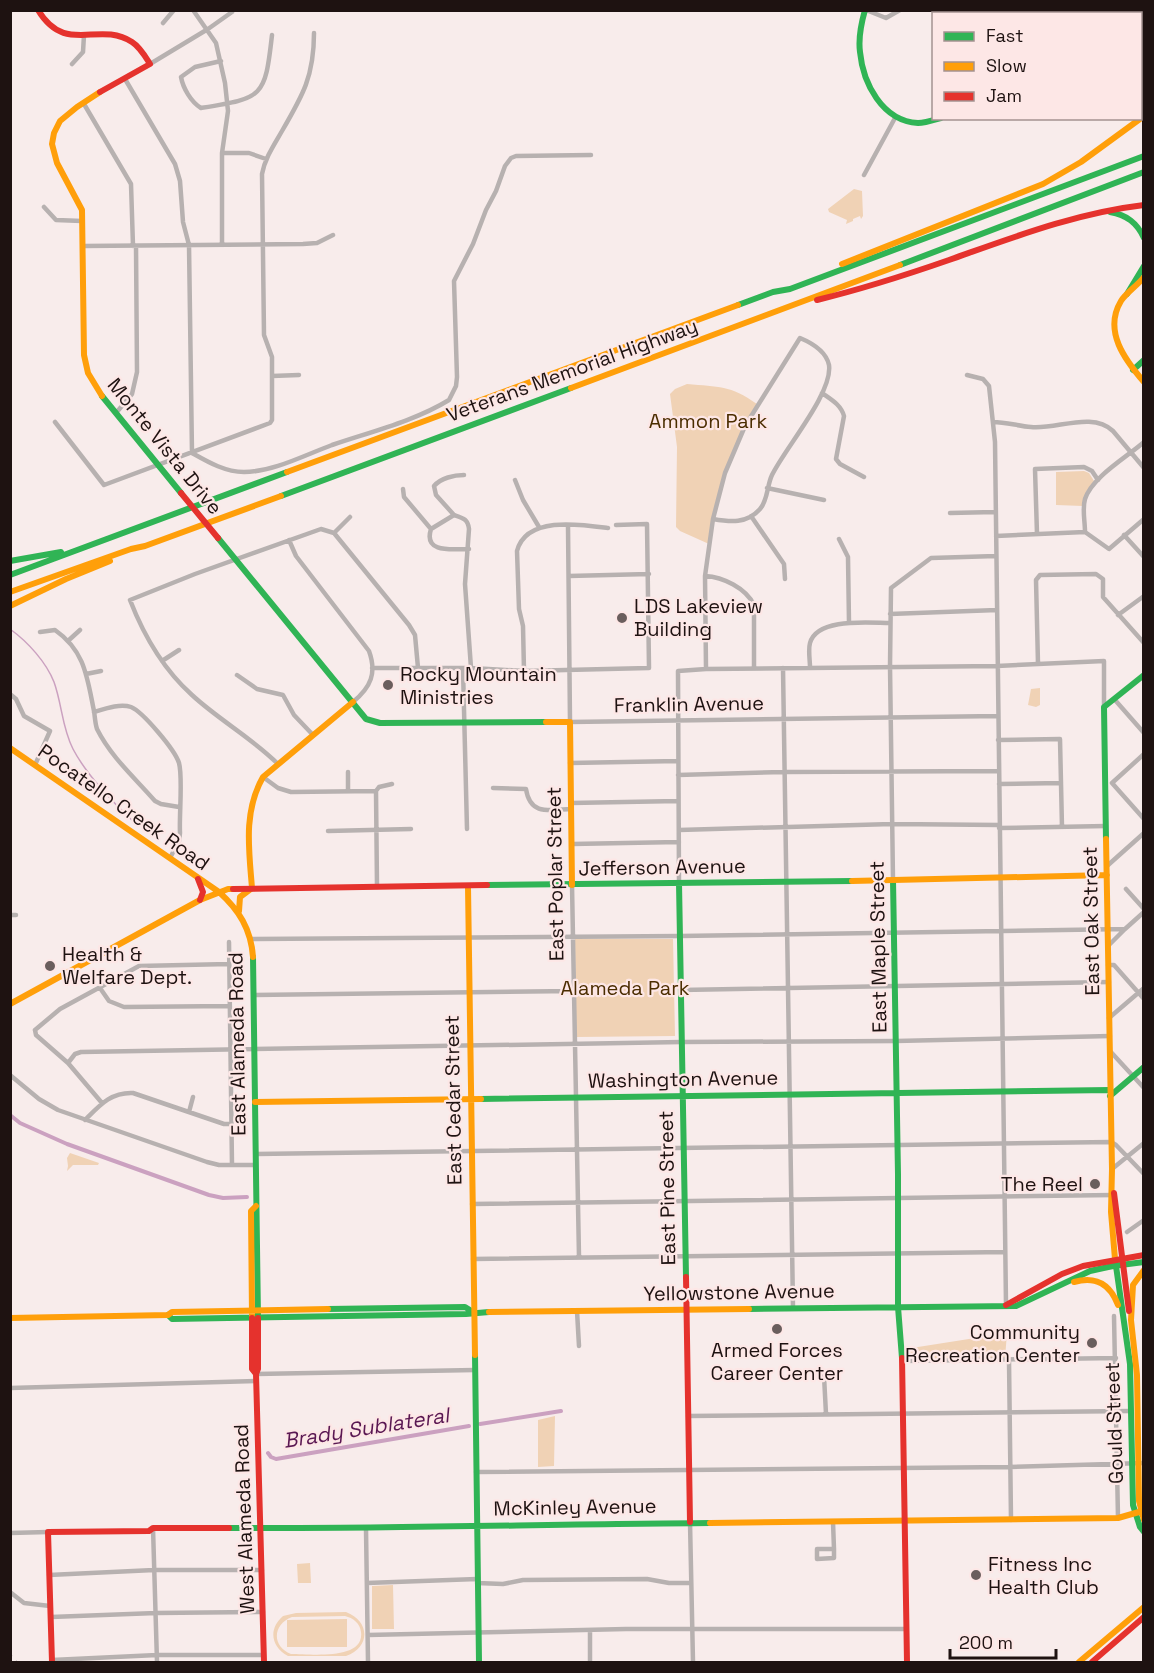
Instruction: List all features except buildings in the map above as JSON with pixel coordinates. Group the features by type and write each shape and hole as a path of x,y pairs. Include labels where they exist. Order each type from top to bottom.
{"main road":[{"path":"38,10 44,22 52,29 64,33 127,38 136,44 150,64"},
{"path":"866,10 860,32 862,66 879,104 895,118 907,123 920,124 933,120"},
{"name":"Monte Vista Drive","path":"150,64 61,119 52,141 53,151 60,167 79,201 83,246 85,362 90,378 96,389 366,718 381,723"},
{"path":"773,292 1043,184 1081,162 1134,120"},
{"name":"Veterans Memorial Highway","path":"10,575 1143,156"},
{"name":"Veterans Memorial Highway","path":"10,592 130,549 145,546 804,302 1143,172"},
{"path":"804,302 819,300 897,277 1045,226 1110,209 1143,205"},
{"path":"1097,212 1120,213 1135,223 1143,238"},
{"path":"1143,267 1117,310 1114,333 1118,349 1143,382"},
{"path":"1127,294 1143,277"},
{"path":"1135,288 1143,291"},
{"path":"1132,370 1143,360"},
{"path":"10,561 40,557 98,542"},
{"path":"10,606 66,579 145,546"},
{"path":"1104,707 1143,675"},
{"path":"239,911 240,897 252,888 250,808 257,786 263,777 353,702"},
{"name":"East Oak Street","path":"1104,707 1109,783 1106,826 1113,1195 1111,1222 1119,1262"},
{"name":"Franklin Avenue","path":"381,723 570,722"},
{"name":"East Poplar Street","path":"570,722 572,885"},
{"name":"Pocatello Creek Road","path":"10,748 219,892"},
{"name":"Jefferson Avenue","path":"10,1004 200,900 228,889 786,882 1107,875"},
{"path":"198,879 203,892 200,900"},
{"name":"East Maple Street","path":"893,880 898,1145 897,1253 902,1361 907,1662"},
{"name":"East Pine Street","path":"679,883 690,1522"},
{"name":"East Cedar Street","path":"468,887 479,1662"},
{"name":"East Alameda Road","path":"219,892 239,911 252,939 256,1154 255,1314"},
{"path":"1110,1093 1143,1067"},
{"name":"Washington Avenue","path":"255,1102 1004,1091 1110,1093"},
{"path":"1119,1262 1143,1255"},
{"path":"1119,1262 1143,1262"},
{"name":"Yellowstone Avenue","path":"10,1318 168,1316 172,1312 255,1314 465,1307 473,1312 1016,1306 1030,1302 1084,1274 1119,1262"},
{"name":"Yellowstone Avenue","path":"1006,1305 1072,1270 1119,1262"},
{"name":"Gould Street","path":"1119,1262 1131,1320 1137,1375 1138,1513"},
{"name":"Gould Street","path":"1119,1262 1130,1364 1131,1411 1138,1463"},
{"path":"1131,1320 1133,1285 1143,1270"},
{"path":"1057,1288 1084,1280 1106,1284 1117,1300 1126,1332"},
{"name":"West Alameda Road","path":"255,1314 252,1369 256,1378 264,1659"},
{"path":"1138,1513 1143,1520"},
{"path":"1138,1513 1143,1532"},
{"name":"McKinley Avenue","path":"48,1532 149,1531 153,1528 366,1529 690,1522 727,1524 1011,1520 1118,1518 1138,1513"},
{"path":"48,1532 52,1661"},
{"path":"1079,1662 1143,1608"},
{"path":"1092,1662 1143,1617"}],"street":[{"path":"163,23 174,10"},
{"path":"193,10 216,43 227,104 222,153 222,245"},
{"path":"866,10 886,18 900,10"},
{"name":"Monte Vista Drive","path":"150,64 208,30 231,12"},
{"path":"54,422 104,485 270,423 273,416 272,357 264,335 262,174 266,159 309,80 313,66 314,33"},
{"path":"72,64 82,52 84,35"},
{"path":"221,61 202,64 185,72 181,77 185,89 196,105 201,108 227,104 254,95 263,84 267,73 272,35"},
{"path":"125,79 176,164 180,181 183,222 189,245 192,453"},
{"path":"84,104 131,184 137,372 132,394 116,412"},
{"path":"864,175 895,118"},
{"path":"222,153 249,153 266,159"},
{"path":"192,453 233,472 253,471 271,467 386,426 449,400 456,386 457,377 454,281 473,244 505,165 516,156 591,155"},
{"path":"44,207 56,220 82,221"},
{"path":"83,246 317,243 333,234"},
{"path":"713,519 739,522 760,510 771,475 822,393 828,378 829,366 822,351 800,338 745,426 725,473 713,519 705,576 706,669 1038,664 1036,580 1040,575 1096,574 1103,579 1103,597 1143,643"},
{"path":"272,376 299,375"},
{"path":"967,375 983,379 989,386 995,442 1006,1305"},
{"path":"822,393 843,410 844,416 836,459 840,464 864,477"},
{"path":"993,422 1008,422 1031,427 1093,422 1110,427 1143,468"},
{"path":"1085,532 1084,501 1098,480 1143,442"},
{"path":"1037,534 1035,469 1084,467 1092,471 1098,480"},
{"path":"464,475 455,475 437,482 434,486 436,495 454,514 468,522 469,549 465,584 471,668"},
{"path":"515,480 523,501 539,526"},
{"path":"767,488 825,500"},
{"path":"403,489 404,497 431,529 430,542 434,547 469,549"},
{"path":"950,513 995,512"},
{"path":"431,529 454,514"},
{"path":"751,516 784,564 785,579"},
{"path":"334,533 350,517"},
{"path":"996,536 1085,532 1109,549 1143,519"},
{"path":"372,668 471,668 524,671 649,668 647,524 616,525"},
{"path":"524,671 523,626 519,609 517,551 519,543 524,536 539,526 586,525 608,528"},
{"name":"East Poplar Street","path":"568,526 570,722"},
{"path":"278,764 193,696 166,668 139,623 130,600 321,529 334,533 409,625 415,635 418,668"},
{"path":"1124,535 1143,557"},
{"path":"839,539 848,557 849,623"},
{"path":"288,540 296,556 369,651 372,668 370,682 364,693 353,702"},
{"name":"East Maple Street","path":"893,880 891,588 931,558 996,556"},
{"path":"467,571 473,571"},
{"path":"569,576 649,574"},
{"path":"705,576 712,576 729,583 751,599 754,605 754,668"},
{"path":"1118,615 1143,596"},
{"path":"890,614 997,610"},
{"path":"810,667 810,645 816,635 831,626 849,623 890,623"},
{"path":"40,632 55,630 69,640 82,662 96,726 108,749 155,801 179,807"},
{"path":"69,640 80,630"},
{"path":"162,661 179,650"},
{"name":"East Oak Street","path":"1038,664 1104,661 1104,707"},
{"path":"783,668 793,1308"},
{"path":"463,669 467,829"},
{"name":"East Pine Street","path":"679,883 678,671 706,669"},
{"path":"86,674 101,671"},
{"path":"237,675 257,688 283,694 294,715 313,735"},
{"path":"10,694 16,699 24,716 50,731 34,765"},
{"path":"1115,700 1143,733"},
{"path":"94,712 130,706 141,714 174,752 179,764 179,841 170,858"},
{"name":"Franklin Avenue","path":"570,722 998,716"},
{"path":"998,740 1060,739 1062,827"},
{"path":"1143,754 1109,783 1143,819"},
{"path":"570,763 678,761"},
{"path":"678,775 999,771"},
{"path":"348,772 348,791"},
{"path":"263,777 278,788 291,792 376,792"},
{"path":"999,784 1061,783"},
{"path":"377,887 376,792 379,787 392,784"},
{"path":"493,788 526,789 528,801 532,806 542,810 571,806 678,801"},
{"path":"679,830 892,824 999,827 1106,826"},
{"path":"328,831 411,829"},
{"path":"1107,866 1143,833"},
{"path":"572,844 679,843"},
{"name":"East Poplar Street","path":"572,885 579,1257"},
{"path":"1108,946 1143,911 1126,889"},
{"path":"252,939 787,935 1125,929"},
{"path":"229,942 232,1165"},
{"path":"35,1030 60,1009 139,966 229,964"},
{"path":"1108,965 1114,965 1143,999"},
{"path":"681,990 1109,982"},
{"path":"100,988 109,1002 124,1007 230,1006"},
{"path":"1109,1018 1143,988"},
{"path":"254,995 573,991"},
{"path":"28,1026 35,1030 36,1035 68,1063 102,1103"},
{"path":"68,1063 75,1054 81,1052 1110,1036"},
{"path":"1110,1051 1143,1088"},
{"path":"10,1075 39,1100 85,1120 207,1162 232,1165 256,1164"},
{"path":"85,1120 114,1095 133,1093 224,1124 231,1124"},
{"path":"189,1112 193,1097"},
{"path":"256,1154 1111,1142 1143,1174"},
{"path":"1112,1169 1143,1143"},
{"path":"472,1204 1113,1195"},
{"path":"1127,1232 1143,1220"},
{"path":"473,1259 1005,1252"},
{"path":"577,1311 579,1346"},
{"path":"1114,1316 1118,1518"},
{"path":"902,1361 1116,1358"},
{"path":"1009,1359 1011,1520"},
{"path":"10,1388 475,1370"},
{"path":"826,1414 824,1376 835,1374"},
{"path":"688,1416 1131,1411"},
{"path":"476,1472 1010,1467 1138,1463"},
{"path":"690,1522 693,1662"},
{"path":"833,1522 834,1549"},
{"path":"153,1528 157,1662"},
{"path":"366,1529 368,1662"},
{"name":"McKinley Avenue","path":"10,1533 48,1532"},
{"path":"49,1575 154,1570 262,1570"},
{"path":"367,1583 477,1581 503,1584 523,1580 647,1579 669,1583 691,1583"},
{"path":"10,1592 24,1603 50,1606"},
{"path":"51,1617 156,1612 263,1612"},
{"path":"368,1635 590,1630 906,1629"},
{"path":"590,1630 590,1662"},
{"path":"52,1661 157,1655 264,1659"}],"green space":[{"path":"854,189 862,191 863,216 861,219 860,216 846,224 847,220 829,212 828,209"},
{"name":"Ammon Park","path":"687,384 731,390 757,404 725,473 709,544 676,527 677,447 670,394"},
{"path":"1084,471 1089,473 1094,481 1086,492 1083,506 1056,505 1056,472"},
{"path":"1040,688 1040,705 1036,707 1028,705 1031,689"},
{"name":"Alameda Park","path":"575,939 673,939 675,1036 576,1037"},
{"path":"70,1153 99,1163 98,1165 73,1165 67,1171 67,1158"},
{"path":"1007,1333 1005,1358 906,1358 905,1352 918,1347"},
{"path":"555,1416 554,1466 538,1467 538,1420"},
{"path":"310,1563 311,1583 298,1583 297,1564"},
{"path":"393,1585 394,1629 372,1629 372,1586"},
{"path":"346,1612 354,1616 363,1628 364,1634 360,1647 346,1656 288,1656 275,1643 275,1626 283,1616 296,1613","holes":["345,1616 358,1624 361,1632 360,1641 354,1648 345,1652 322,1655 291,1654 280,1646 278,1630 286,1620 292,1617"]},
{"path":"347,1619 347,1647 287,1647 287,1620"}],"waterway":[{"path":"10,13 14,10"},
{"path":"10,42 10,50"},
{"path":"10,629 36,653 51,675 67,733 79,759 101,788 135,823"},
{"path":"10,1115 20,1123 67,1144 209,1195 223,1198 247,1197"},
{"name":"Brady Sublateral","path":"480,1424 561,1411"},
{"name":"Brady Sublateral","path":"268,1453 276,1459 469,1426"}],"railway":[{"path":"10,1654 17,1662"}],"traffic: fast":[{"path":"865,10 859,41 862,64 870,88 885,108 905,121 921,123 934,120"},
{"path":"738,305 773,292 790,289 1144,156"},
{"path":"900,265 1144,172"},
{"path":"1110,212 1131,220 1144,238"},
{"path":"1127,294 1144,266"},
{"path":"1133,370 1144,360"},
{"path":"281,496 571,388"},
{"path":"102,396 181,493"},
{"path":"10,575 287,472"},
{"path":"218,538 366,719 380,723 546,722"},
{"path":"10,561 61,552"},
{"path":"1106,839 1104,707 1144,675"},
{"path":"893,880 898,1307 902,1358"},
{"path":"487,885 852,881"},
{"path":"679,883 686,1277"},
{"path":"253,957 258,1318"},
{"path":"1110,1096 1144,1067"},
{"path":"481,1099 1110,1090"},
{"path":"1115,1259 1130,1364 1133,1505 1140,1527 1144,1532"},
{"path":"749,1309 1016,1306 1090,1271 1144,1262"},
{"path":"328,1309 465,1307 473,1312"},
{"path":"168,1315 172,1319 489,1312"},
{"path":"475,1355 479,1662"},
{"path":"229,1528 710,1523"}],"traffic: slow":[{"path":"100,92 60,121 52,144 57,163 82,210 84,355 88,373 102,396"},
{"path":"842,264 1043,184 1081,162 1139,120"},
{"path":"571,388 900,265"},
{"path":"1144,277 1121,301 1114,323 1115,334 1124,355 1144,382"},
{"path":"287,472 738,305"},
{"path":"10,592 281,496"},
{"path":"10,606 110,561"},
{"path":"252,888 250,817 252,804 263,777 353,702"},
{"path":"546,722 570,722 572,885"},
{"path":"10,748 219,892 243,921 250,938 253,957"},
{"path":"1106,839 1111,1212 1115,1259"},
{"path":"852,881 1107,875"},
{"path":"468,887 475,1355"},
{"path":"239,911 240,897 252,888"},
{"path":"10,1004 200,900 233,889"},
{"path":"255,1102 481,1099"},
{"path":"252,1315 251,1211 256,1206"},
{"path":"1144,1270 1133,1285 1131,1320 1137,1375 1139,1501 1144,1520"},
{"path":"1074,1282 1089,1280 1101,1283 1111,1292 1118,1305"},
{"path":"10,1318 328,1309"},
{"path":"489,1312 749,1309"},
{"path":"710,1523 1118,1518 1139,1512"},
{"path":"1079,1662 1144,1607"}],"traffic: jam":[{"path":"38,10 49,24 60,31 71,35 119,36 132,42 142,52 150,64 100,92"},
{"path":"817,300 900,276 1045,227 1094,214 1144,205"},
{"path":"181,493 218,538"},
{"path":"198,879 203,892 200,900"},
{"path":"233,889 487,885"},
{"path":"1114,1193 1129,1311"},
{"path":"1006,1305 1062,1274 1083,1266 1144,1255"},
{"path":"686,1277 690,1522"},
{"path":"252,1318 252,1369 256,1374"},
{"path":"258,1318 258,1369 256,1374 264,1662"},
{"path":"902,1358 907,1662"},
{"path":"52,1662 48,1532 229,1528"},
{"path":"1092,1662 1144,1617"}],"place":[{"name":"LDS Lakeview Building","path":"622,618"},
{"name":"Rocky Mountain Ministries","path":"388,685"},
{"name":"Health & Welfare Dept.","path":"50,966"},
{"name":"The Reel","path":"1095,1184"},
{"name":"Armed Forces Career Center","path":"777,1329"},
{"name":"Community Recreation Center","path":"1092,1343"},
{"name":"Fitness Inc Health Club","path":"976,1575"}]}
